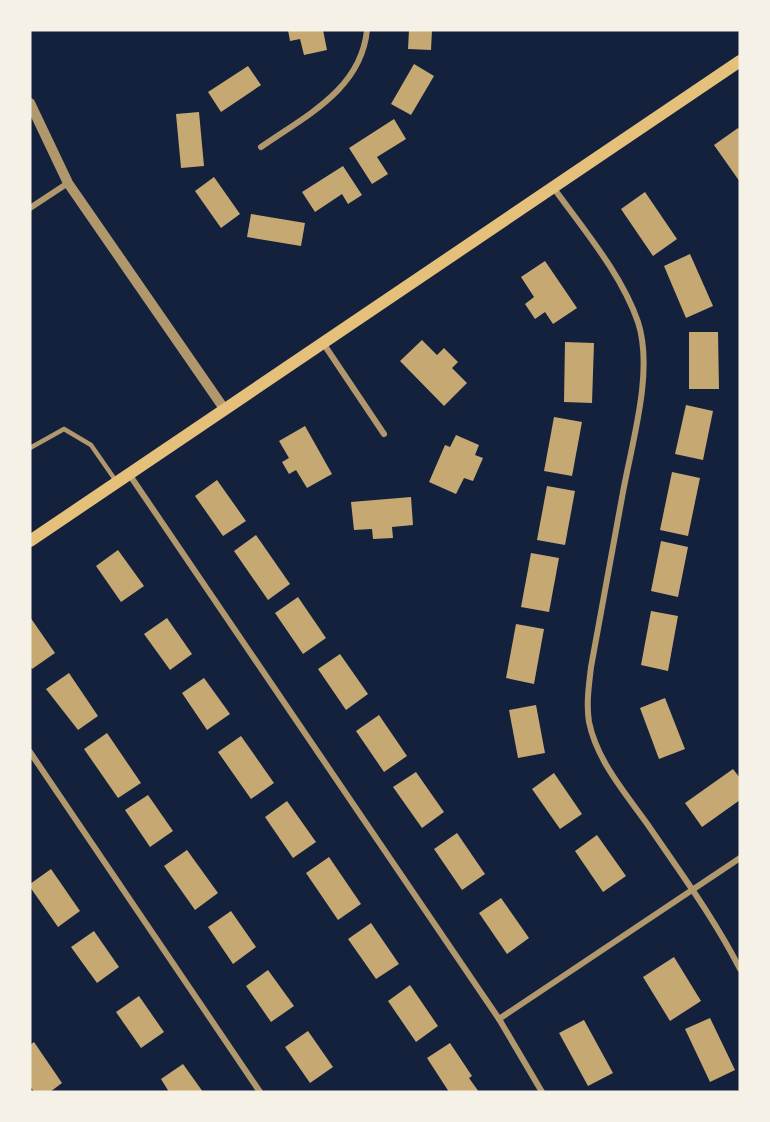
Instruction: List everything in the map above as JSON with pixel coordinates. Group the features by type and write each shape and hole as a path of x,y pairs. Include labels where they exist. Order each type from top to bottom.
{"main road":[{"path":"30,541 740,61"}],"street":[{"path":"261,147 340,90 360,62 367,30"},
{"path":"30,104 68,183 225,410"},
{"path":"30,208 68,183"},
{"path":"553,187 605,261 630,302 640,330 644,358 638,412 591,667 587,704 590,724 597,745 617,781 693,890 724,938 740,969"},
{"path":"323,343 384,434"},
{"path":"129,474 499,1019 542,1092"},
{"path":"30,752 260,1092"},
{"path":"499,1019 740,858"}],"lane":[{"path":"30,448 64,429 91,445 117,483"}],"building":[{"path":"288,30 323,30 327,50 304,55 300,39 290,41"},
{"path":"409,30 432,30 431,50 408,49"},
{"path":"414,64 434,76 411,115 391,104"},
{"path":"248,66 261,85 221,112 208,92"},
{"path":"199,112 204,166 181,168 176,114"},
{"path":"394,119 406,139 377,157 388,174 372,184 349,148"},
{"path":"738,128 740,131 740,182 714,145"},
{"path":"343,166 362,195 348,204 342,194 315,212 302,192"},
{"path":"214,177 240,214 221,228 195,191"},
{"path":"645,192 677,239 653,256 621,209"},
{"path":"251,214 305,223 301,246 247,237"},
{"path":"690,254 713,306 686,318 664,266"},
{"path":"545,261 577,308 553,324 545,312 535,319 525,304 534,297 521,277"},
{"path":"689,332 718,332 719,389 689,389"},
{"path":"422,340 437,355 444,348 458,362 452,368 467,383 444,406 400,361"},
{"path":"565,342 594,343 592,403 564,402"},
{"path":"686,405 713,411 703,460 675,454"},
{"path":"554,417 582,422 572,476 544,471"},
{"path":"305,426 332,474 307,488 296,470 289,474 282,462 289,458 279,441"},
{"path":"456,435 479,445 475,455 483,458 473,481 464,478 456,494 429,482 445,445 450,447"},
{"path":"672,472 700,478 688,536 660,530"},
{"path":"217,480 246,521 223,536 195,496"},
{"path":"547,486 575,491 565,545 537,540"},
{"path":"411,497 413,525 392,527 393,538 373,539 372,529 354,530 351,502"},
{"path":"256,535 290,584 268,600 234,551"},
{"path":"661,541 688,547 678,597 651,591"},
{"path":"118,550 144,586 121,602 96,566"},
{"path":"531,553 559,558 549,612 521,607"},
{"path":"298,597 326,638 303,654 275,613"},
{"path":"651,611 678,616 668,671 641,665"},
{"path":"30,617 55,653 32,669 30,666"},
{"path":"167,618 192,654 170,670 144,634"},
{"path":"516,624 544,629 534,684 506,678"},
{"path":"340,654 368,694 346,710 318,669"},
{"path":"69,673 98,716 78,730 46,689"},
{"path":"204,678 230,714 207,730 182,693"},
{"path":"665,698 685,749 659,759 640,708"},
{"path":"536,705 545,753 518,758 509,710"},
{"path":"379,715 407,756 384,772 356,731"},
{"path":"107,733 141,783 118,798 84,749"},
{"path":"241,736 274,783 251,799 218,752"},
{"path":"733,769 740,778 740,800 702,827 685,803"},
{"path":"416,772 444,812 422,828 393,787"},
{"path":"554,773 582,814 560,829 532,789"},
{"path":"148,795 173,831 150,847 125,810"},
{"path":"287,801 316,842 293,858 265,817"},
{"path":"457,833 485,874 462,890 434,849"},
{"path":"597,835 626,876 603,892 575,851"},
{"path":"187,850 218,893 195,910 164,866"},
{"path":"329,857 361,904 338,920 306,873"},
{"path":"51,869 80,911 58,927 30,887 30,884"},
{"path":"501,898 529,938 507,954 479,913"},
{"path":"231,911 256,947 233,964 208,927"},
{"path":"371,923 399,964 376,979 348,939"},
{"path":"94,931 119,967 97,983 71,947"},
{"path":"674,957 701,1001 670,1021 643,977"},
{"path":"268,970 294,1006 271,1022 246,986"},
{"path":"410,985 438,1026 416,1042 388,1001"},
{"path":"139,996 164,1032 141,1048 116,1012"},
{"path":"710,1018 735,1070 710,1082 685,1029"},
{"path":"584,1020 613,1073 588,1086 559,1033"},
{"path":"308,1031 333,1067 310,1083 285,1047"},
{"path":"34,1042 62,1083 50,1092 34,1092 30,1086 30,1045"},
{"path":"450,1043 472,1076 469,1078 479,1092 449,1092 427,1058"},
{"path":"183,1064 203,1092 169,1092 161,1079"}]}
